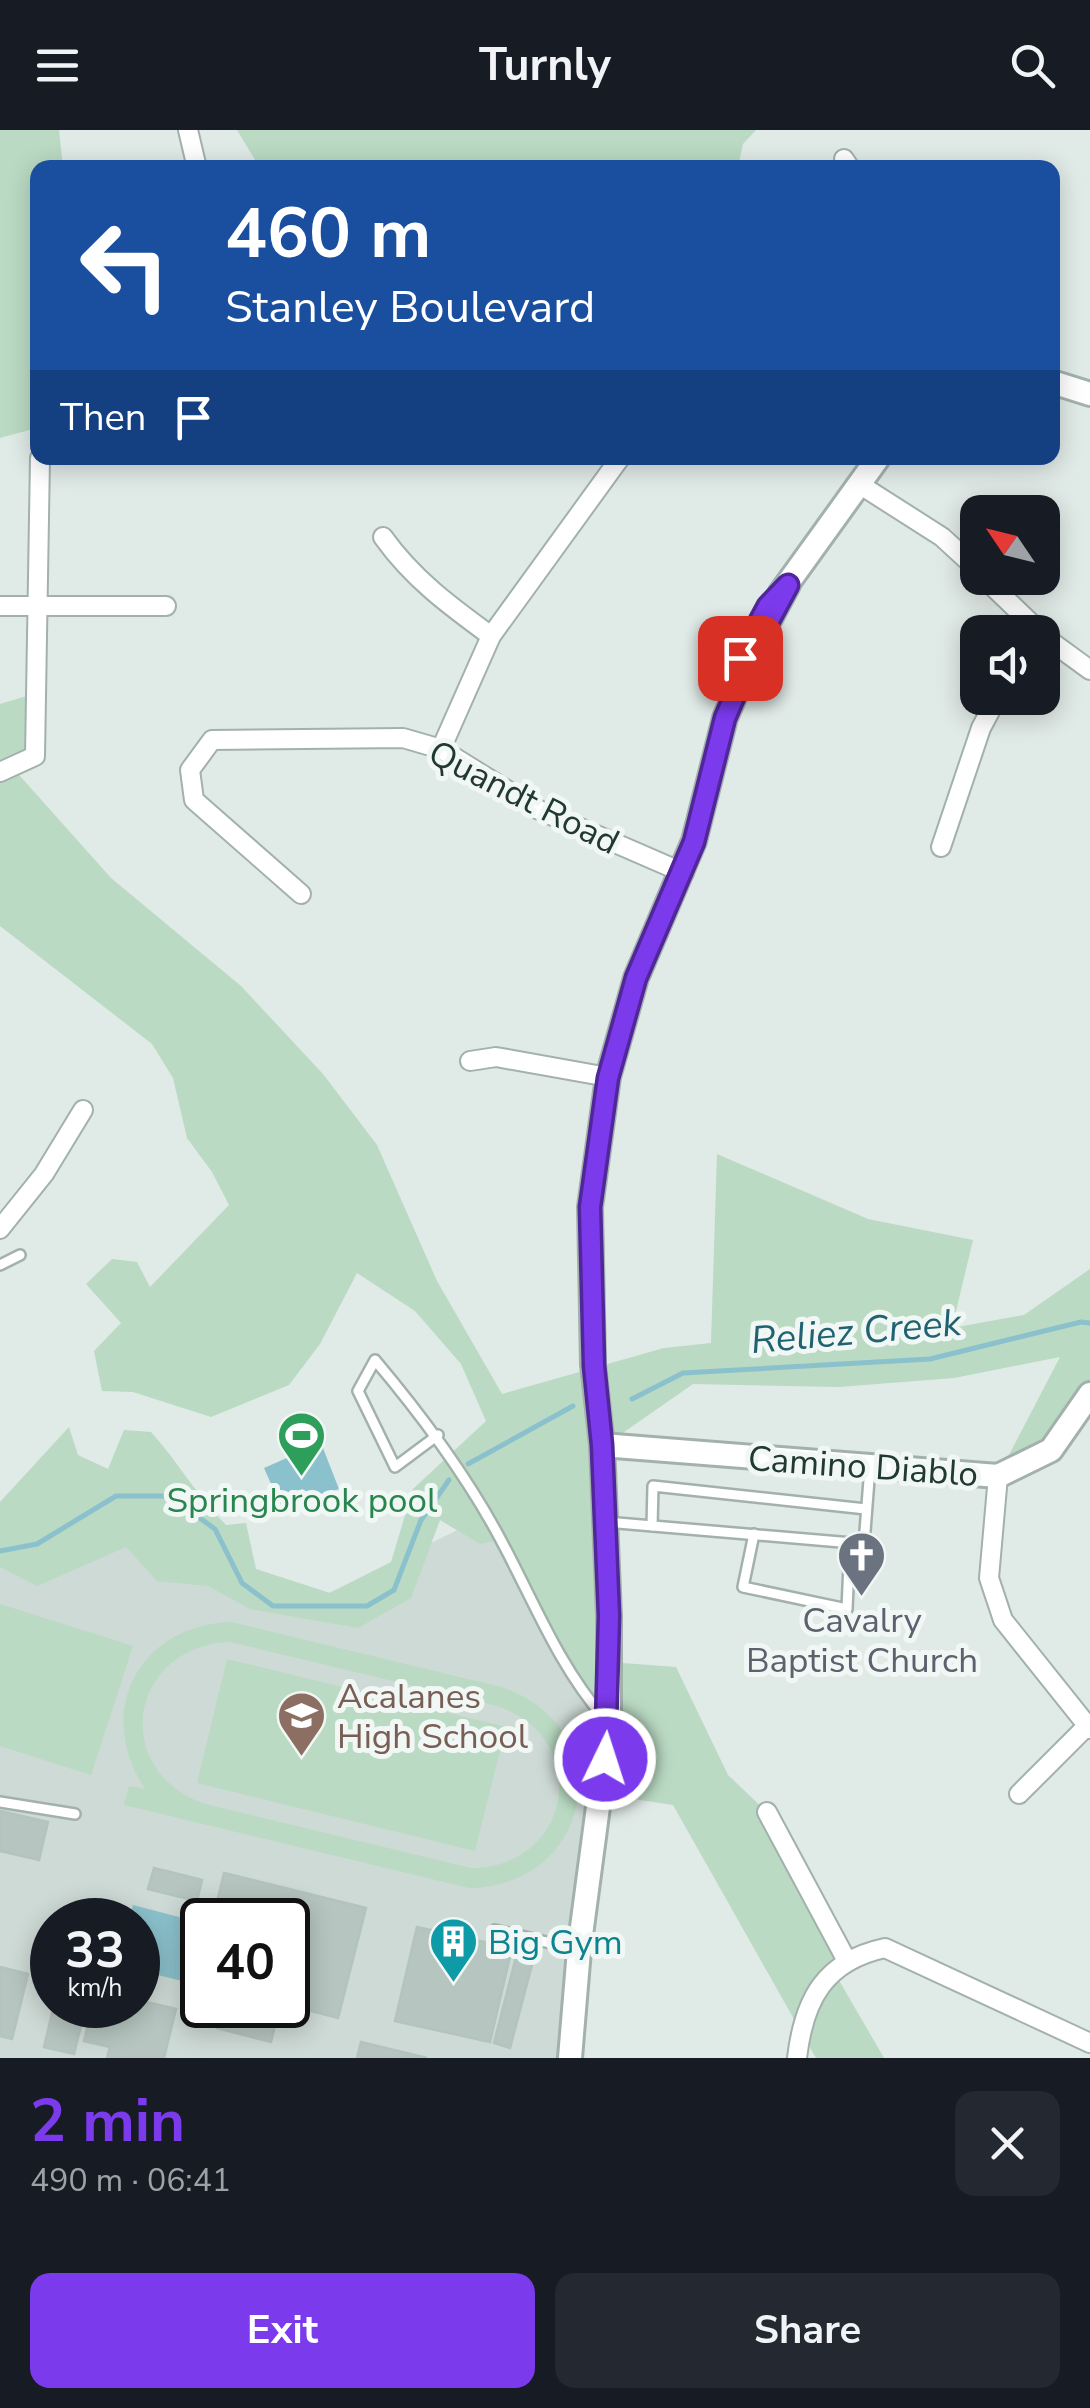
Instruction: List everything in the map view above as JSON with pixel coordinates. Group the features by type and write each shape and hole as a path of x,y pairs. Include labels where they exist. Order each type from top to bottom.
{"street":[{"path":"188,130 195,160"},
{"path":"1060,385 1088,394"},
{"path":"0,772 35,756 40,465"},
{"path":"441,748 491,636 615,465"},
{"path":"570,2058 579,1950 608,1724 609,1616 602,1445 594,1366 590,1207 608,1078 636,978 684,873 725,718 725,699 748,639 873,465"},
{"path":"859,484 942,536 960,553"},
{"path":"383,537 403,565 430,590 491,636"},
{"path":"1001,595 1022,615"},
{"path":"0,606 166,606"},
{"path":"1060,648 1090,670"},
{"path":"940,846 988,715"},
{"name":"Quandt Road","path":"301,894 194,800 190,770 202,748 212,740 404,738 441,748 539,810 684,873"},
{"path":"470,1062 496,1057 608,1078"},
{"path":"0,1229 44,1174 82,1110"},
{"name":"Camino Diablo","path":"602,1445 998,1476 1051,1450 1090,1394"},
{"path":"998,1476 989,1578 1003,1620 1088,1728 1019,1794"},
{"path":"767,1812 847,1961"},
{"path":"798,2058 801,2026 831,1970 858,1954 885,1948 1090,2043"}],"lane":[{"path":"0,1266 20,1255"},
{"path":"438,1435 395,1467 358,1391 375,1360 438,1435 501,1539 565,1666 608,1724"},
{"path":"604,1522 864,1544 870,1466"},
{"path":"652,1526 653,1486 866,1509"},
{"path":"754,1534 743,1587 847,1609 850,1542"},
{"path":"0,1802 76,1814"},
{"path":"495,1930 579,1950"}],"shaded area":[{"name":"Acalanes High School","path":"484,1517 609,1724 570,2058 0,2058 0,1567 126,1529 207,1570 329,1593"}],"green space":[{"path":"0,130 59,130 62,160 30,160 30,430 0,438"},
{"path":"237,130 756,130 743,144 740,160 255,160"},
{"path":"37,693 35,756 12,767 111,878 241,986 323,1074 377,1145 437,1281 502,1394 664,1348 711,1343 717,1154 868,1219 973,1240 952,1328 1024,1315 1090,1269 1090,1394 1051,1450 998,1476 1060,1357 954,1378 839,1387 693,1384 604,1446 609,1662 676,1667 728,1775 767,1812 847,1961 833,1970 884,2058 816,2058 673,1805 601,1794 608,1723 593,1705 501,1539 480,1544 440,1520 411,1598 358,1628 250,1609 208,1586 157,1581 126,1547 37,1586 0,1567 0,1502 69,1427 78,1455 108,1469 124,1430 151,1432 226,1525 246,1523 256,1569 330,1593 391,1562 413,1489 486,1421 461,1364 415,1311 357,1273 320,1344 289,1385 211,1417 133,1392 102,1391 94,1351 121,1323 86,1284 112,1259 137,1262 150,1287 229,1205 212,1172 187,1138 173,1078 152,1044 0,926 0,704"},
{"path":"0,1604 133,1646 91,1775 0,1746"},
{"path":"231,1622 501,1687 539,1707 564,1735 577,1767 577,1801 566,1834 544,1861 511,1880 469,1888 124,1805 129,1786 145,1789 130,1760 124,1731 126,1703 134,1678 150,1656 172,1639 199,1627","holes":["230,1642 497,1706 528,1722 548,1745 558,1771 558,1799 549,1825 531,1847 505,1862 471,1868 205,1804 174,1788 154,1765 144,1739 144,1712 152,1686 170,1664 196,1649"]},
{"path":"227,1659 506,1727 475,1851 197,1783"}],"water":[{"name":"Springbrook pool","path":"321,1443 339,1489 283,1511 264,1468"},
{"path":"160,1912 180,1917 180,1980 160,1976"}],"building":[{"path":"0,1811 48,1822 39,1860 0,1851"},
{"path":"154,1868 202,1880 198,1898 148,1889"},
{"path":"224,1873 366,1908 338,2018 310,2011 310,1898 218,1898"},
{"name":"Big Gym","path":"417,1927 512,1948 490,2042 395,2021"},
{"path":"516,1957 533,1961 510,2048 494,2043"},
{"path":"0,1967 28,1974 12,2039 0,2036"},
{"path":"160,2005 176,2009 164,2058 107,2058 110,2047 84,2041 87,2028 160,2028"},
{"path":"49,2028 80,2028 74,2054 44,2047"},
{"path":"217,2028 274,2028 271,2042"},
{"path":"361,2042 427,2058 357,2058"}],"waterway":[{"name":"Reliez Creek","path":"632,1399 683,1373 930,1359 1090,1323"},
{"name":"Reliez Creek","path":"468,1464 573,1406"},
{"name":"Reliez Creek","path":"0,1551 37,1544 116,1496 169,1496 215,1529 242,1583 273,1606 367,1606 394,1590 421,1520 449,1480"}],"place":[{"name":"Springbrook pool","path":"302,1478"},
{"name":"Cavalry Baptist Church","path":"862,1598"},
{"name":"Acalanes High School","path":"302,1758"},
{"name":"Big Gym","path":"453,1984"}],"route":[{"path":"605,1759 609,1616 602,1445 594,1366 590,1207 608,1078 636,978 684,873 725,718 758,641 788,585 768,606 740,658"}]}
